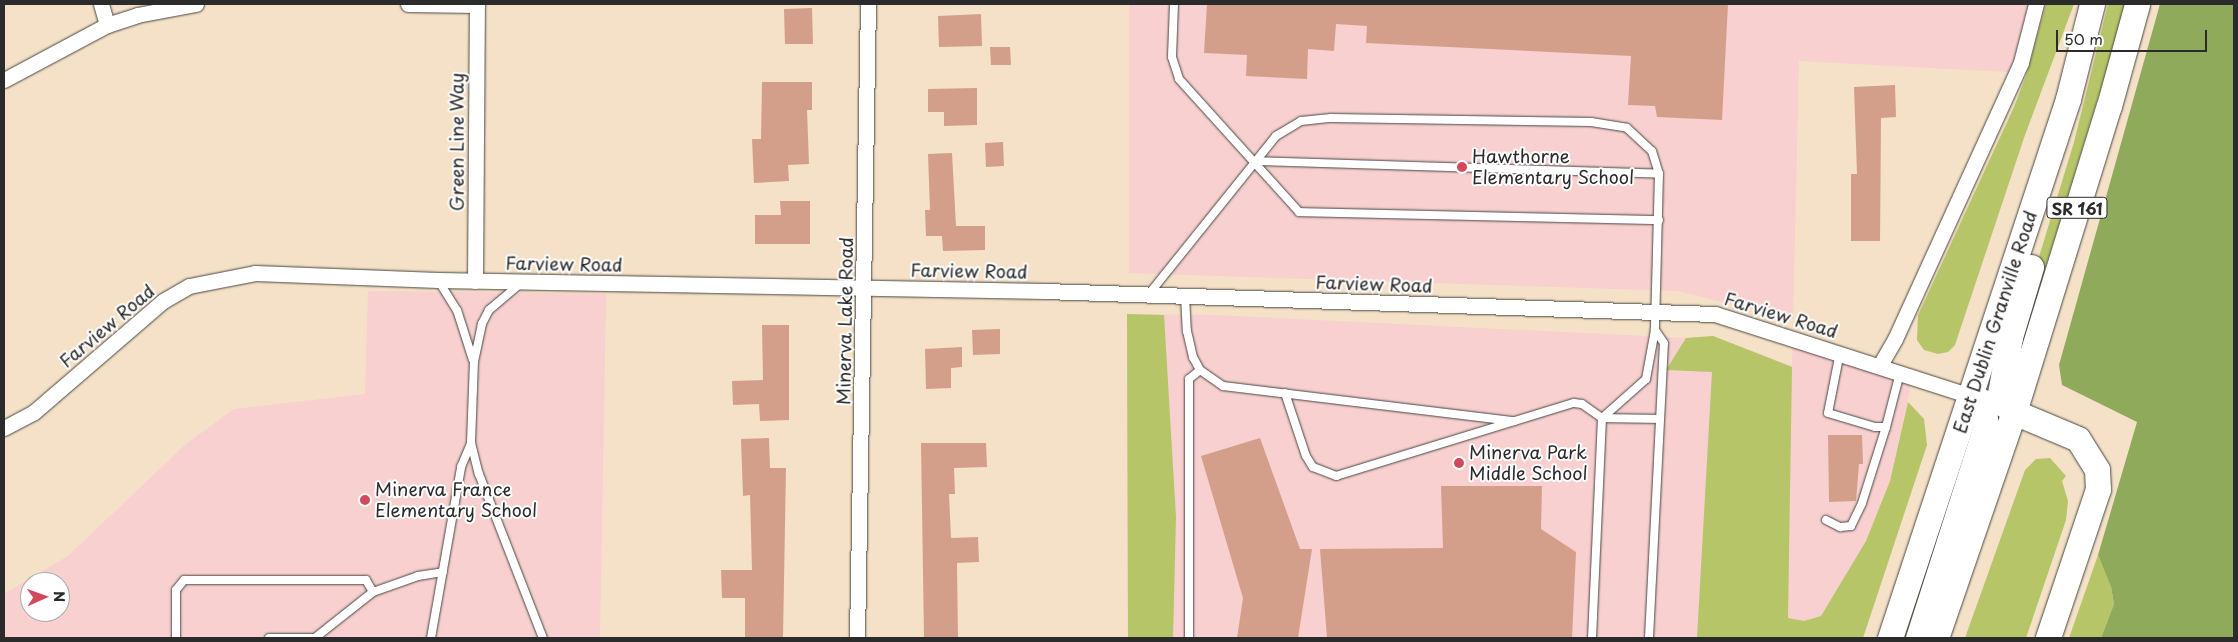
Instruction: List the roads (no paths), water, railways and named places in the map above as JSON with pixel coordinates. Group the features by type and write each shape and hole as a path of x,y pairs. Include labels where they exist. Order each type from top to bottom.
{"main road":[{"name":"East Dublin Granville Road","path":"1890,638 2058,132 2092,4"},
{"name":"SR 161","path":"1936,638 2014,412 2137,4"},
{"path":"2048,638 2098,489 2097,470 2078,439 2014,412 2004,404 2000,394 2001,376 2060,180 2058,132"},
{"path":"1918,638 1986,426 1983,402 1971,396"}],"street":[{"path":"100,4 107,25"},
{"path":"4,80 107,25 137,15 196,4"},
{"path":"408,4 477,5"},
{"name":"Minerva Lake Road","path":"857,638 865,289 868,4"},
{"path":"1880,365 1895,339 2021,62 2036,4"},
{"name":"Green Line Way","path":"475,281 477,5"},
{"name":"Farview Road","path":"4,428 34,412 136,320 190,286 255,273 475,281 1150,294 1654,310 1715,314 1840,352 1971,396"}],"lane":[{"path":"1174,4 1172,56 1179,79 1299,212 1659,220"},
{"path":"1150,294 1276,136 1301,121 1591,122 1626,128 1652,151 1659,174 1659,220 1654,310 1655,330 1646,379 1602,418 1592,638"},
{"path":"1255,161 1659,174"},
{"path":"438,280 457,310 474,361"},
{"path":"523,282 489,310 482,324 474,361 471,443 479,474 542,638"},
{"path":"1185,296 1189,344 1200,370 1223,386 1517,421"},
{"path":"1649,638 1664,343 1655,330"},
{"path":"1840,352 1828,413 1875,427 1886,427"},
{"path":"1189,638 1189,378 1200,370"},
{"path":"1826,520 1840,528 1851,526 1862,503 1886,427 1900,372"},
{"path":"1285,393 1306,456 1313,467 1336,476 1574,403 1582,404 1602,418 1659,419"},
{"path":"432,638 461,467 471,443"},
{"path":"269,638 316,638 373,592 418,576 443,572"},
{"path":"176,638 176,590 184,580 366,580 373,592"}],"place":[{"name":"Hawthorne Elementary School","path":"1462,167"},
{"name":"Minerva Park Middle School","path":"1459,463"},
{"name":"Minerva France Elementary School","path":"365,500"}]}
